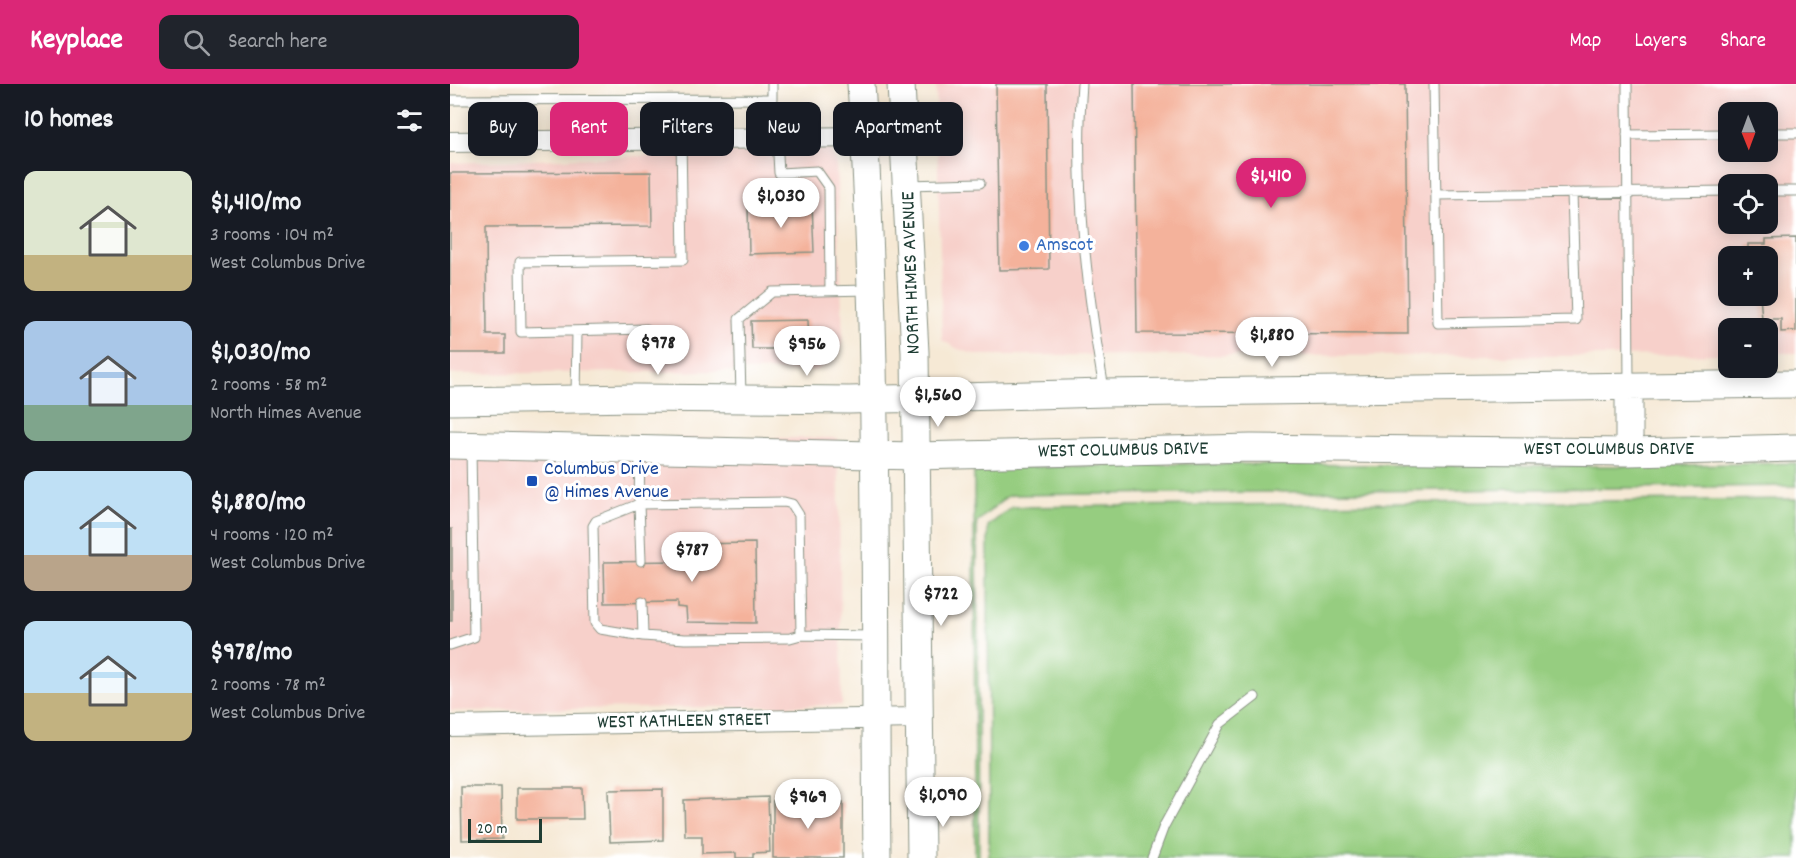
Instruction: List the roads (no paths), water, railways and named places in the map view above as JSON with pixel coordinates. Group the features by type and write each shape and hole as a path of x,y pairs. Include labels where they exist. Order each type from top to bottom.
{"main road":[{"name":"NORTH HIMES AVENUE","path":"861,84 862,102"},
{"name":"NORTH HIMES AVENUE","path":"901,84 908,185 916,398 921,858"},
{"name":"NORTH HIMES AVENUE","path":"866,156 875,454 874,636 877,858"},
{"path":"450,401 873,399 1105,393 1796,384"},
{"path":"1629,386 1629,452"},
{"name":"WEST COLUMBUS DRIVE","path":"460,446 915,456 1251,448 1629,452 1796,448"}],"street":[{"path":"450,142 640,139"},
{"name":"WEST KATHLEEN STREET","path":"450,726 919,718"}],"lane":[{"path":"767,102 772,84"},
{"path":"1082,84 1078,132 1084,224 1105,393"},
{"path":"1434,84 1438,323 1576,320 1572,193"},
{"path":"1627,84 1629,386"},
{"path":"450,100 767,99"},
{"path":"1778,133 1796,133"},
{"path":"1627,135 1718,134"},
{"path":"647,329 521,332 520,262 683,260 681,156"},
{"path":"775,156 779,173 817,171 829,188 830,291"},
{"path":"908,185 980,183"},
{"path":"1778,191 1796,191"},
{"path":"1436,195 1718,192"},
{"path":"741,399 739,319 772,292 871,290"},
{"path":"576,400 577,331"},
{"path":"450,645 474,637 460,446"},
{"path":"640,449 641,561"},
{"path":"801,635 799,515 792,504 784,502 639,504 599,519 593,526 595,624 600,629 643,636 685,639 790,638 801,635 874,636"},
{"path":"642,602 643,636"},
{"path":"1152,858 1164,826 1220,724 1255,697"}],"place":[{"name":"Amscot","path":"1024,246"},
{"name":"Columbus Drive @ Himes Avenue","path":"532,481"}]}
